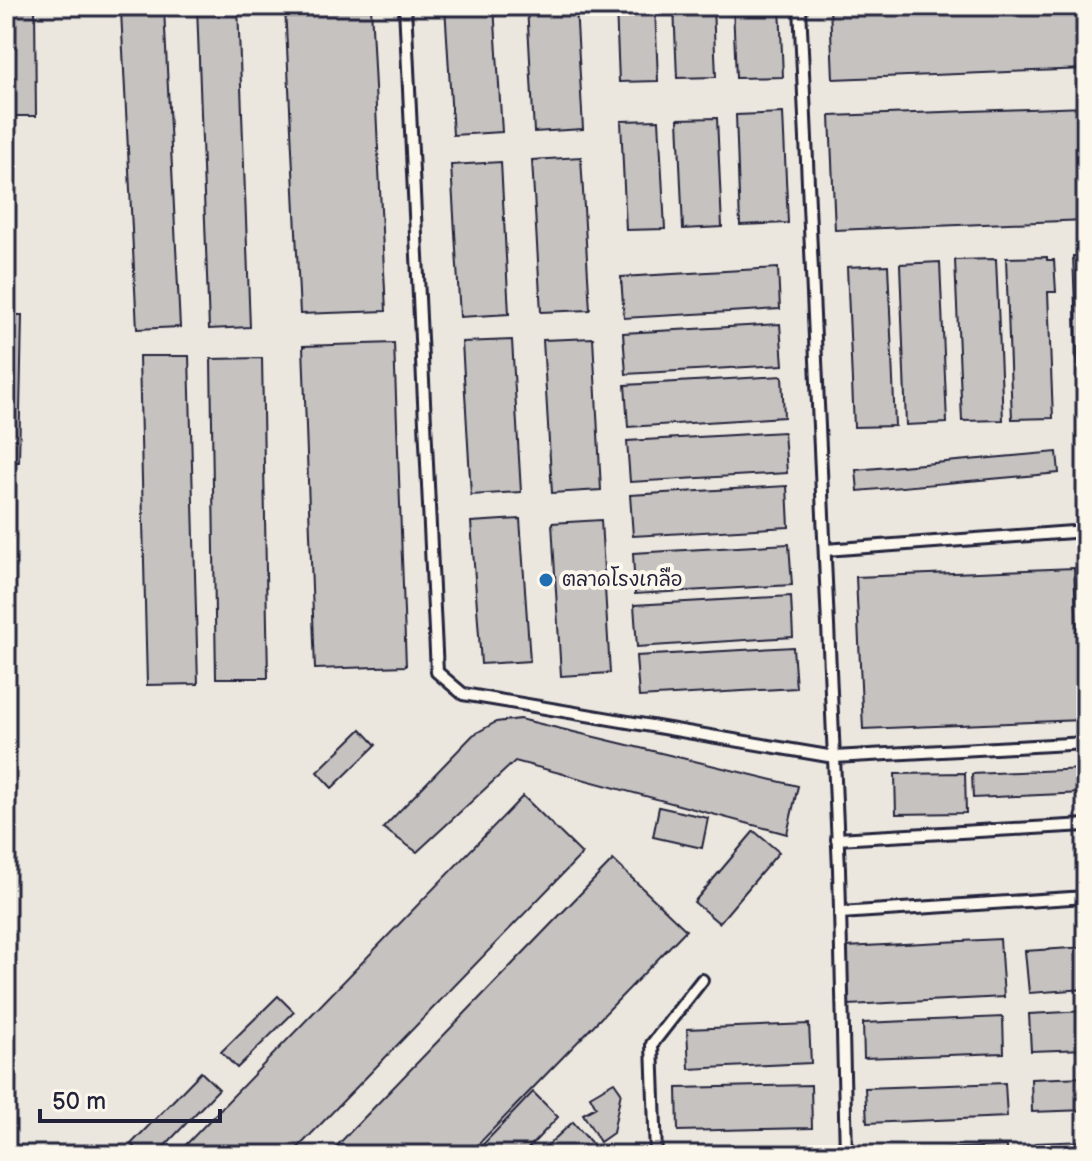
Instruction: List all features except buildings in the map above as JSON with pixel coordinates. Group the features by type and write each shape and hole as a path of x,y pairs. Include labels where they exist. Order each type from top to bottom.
{"lane":[{"path":"405,6 437,672 463,694 834,757 1086,743"},
{"path":"800,6 834,757 846,1155"},
{"path":"825,550 1086,531"},
{"path":"837,839 1086,825"},
{"path":"840,913 1086,897"},
{"path":"656,1155 652,1044 702,980"}],"shaded area":[{"name":"ตลาดโรงเกลือ","path":"6,6 1086,6 1086,1155 6,1155"}],"place":[{"name":"ตลาดโรงเกลือ","path":"546,580"}]}
